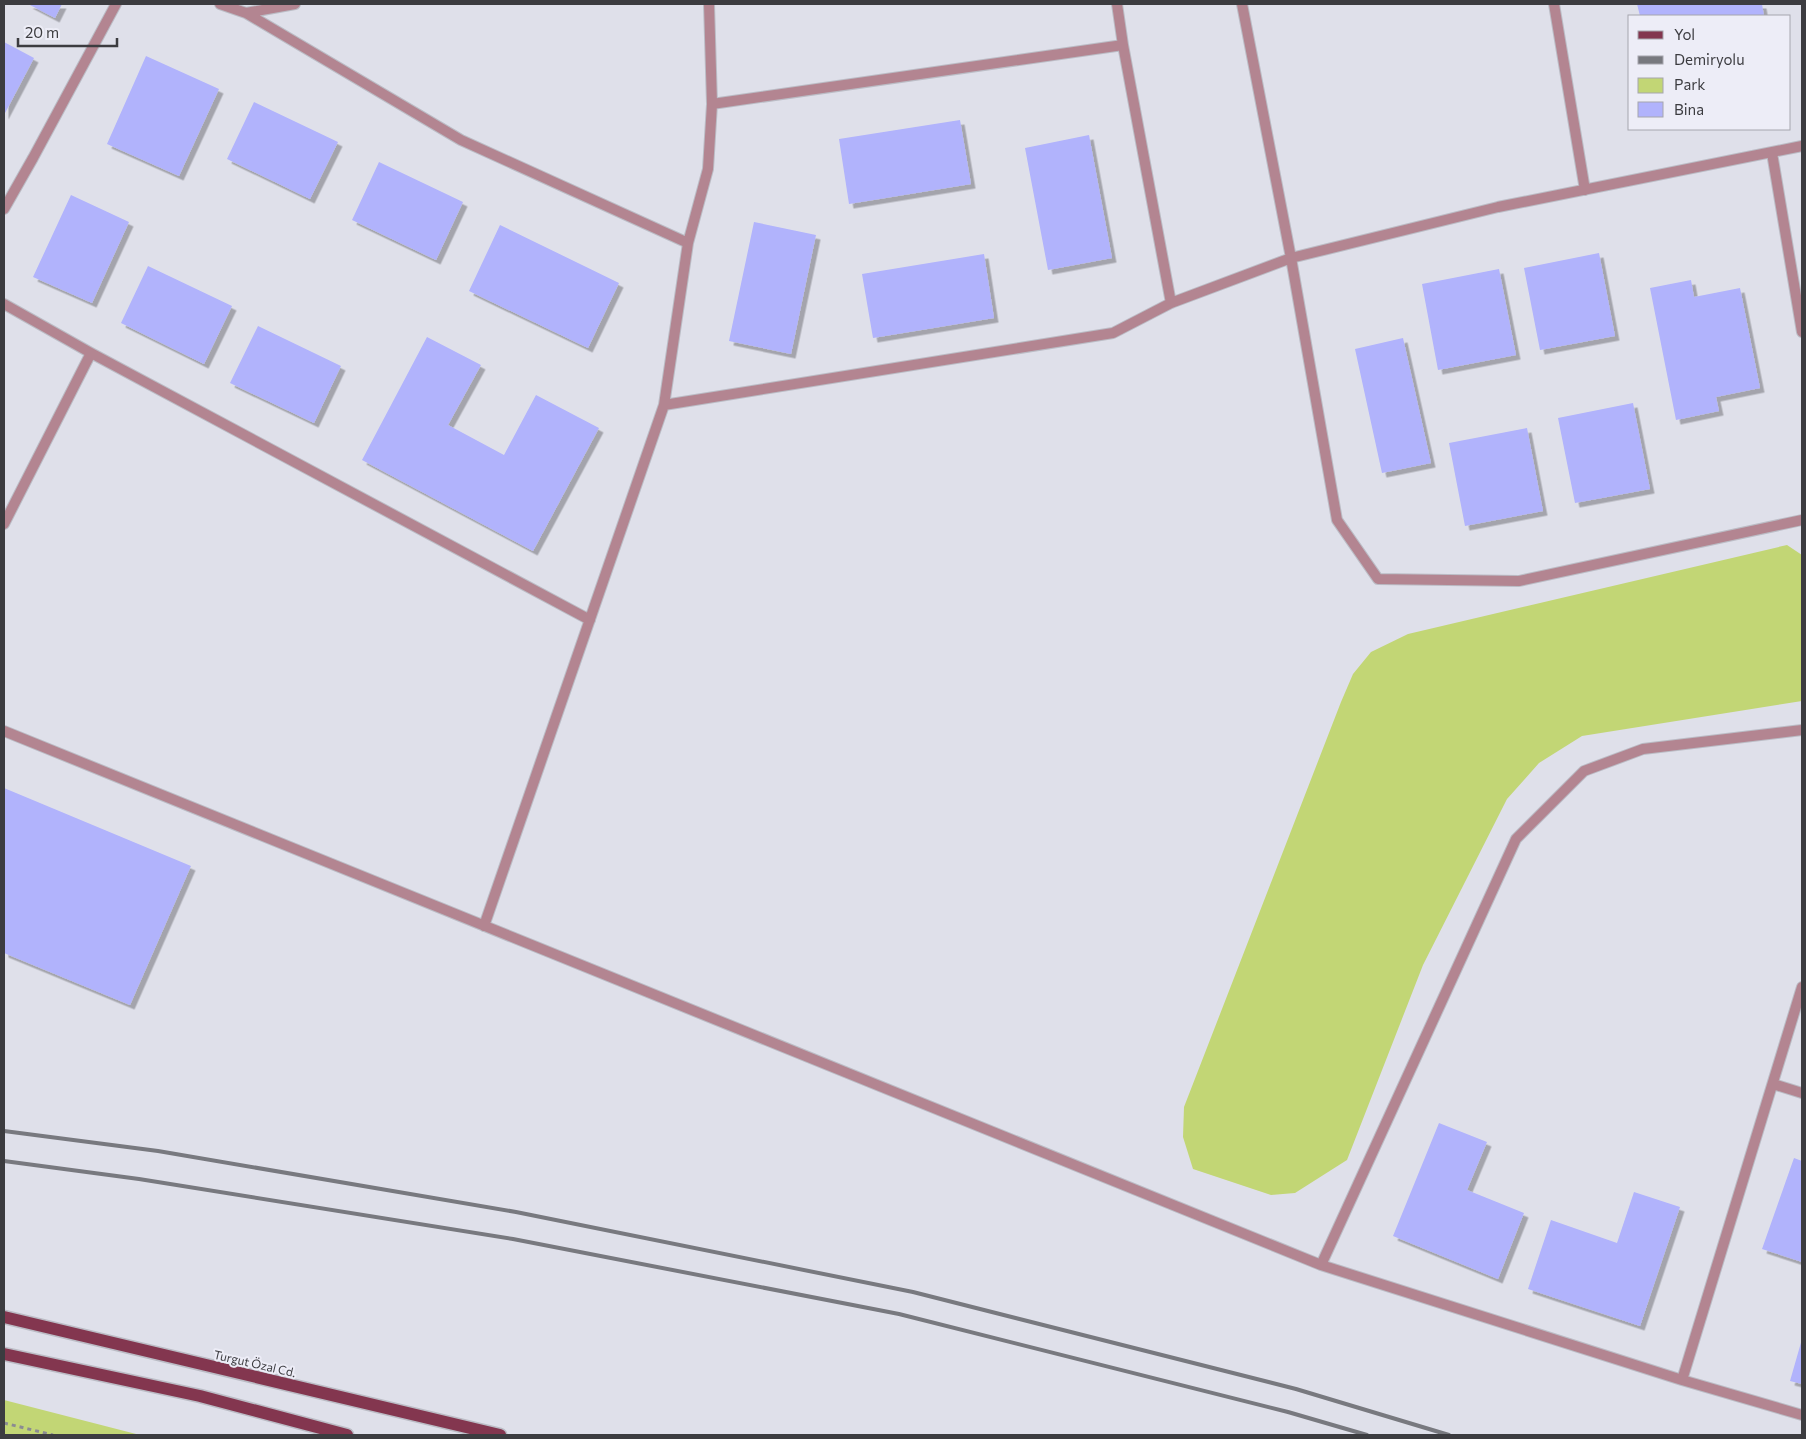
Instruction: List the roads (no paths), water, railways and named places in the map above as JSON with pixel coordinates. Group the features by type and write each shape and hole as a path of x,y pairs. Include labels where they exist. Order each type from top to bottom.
{"main road":[{"name":"Turgut Özal Cd.","path":"4,1317 500,1435"},
{"path":"4,1354 200,1396 347,1435"}],"street":[{"path":"4,209 116,4"},
{"path":"220,4 246,13 461,140 688,243"},
{"path":"246,13 295,4"},
{"path":"484,926 664,405 688,243 708,169 712,104 709,4"},
{"path":"1117,4 1171,303"},
{"path":"1242,4 1291,258 1337,520 1378,579 1519,581 1802,520"},
{"path":"1554,4 1585,190"},
{"path":"712,104 1123,44"},
{"path":"664,405 1113,333 1171,303 1291,258 1498,207 1802,146"},
{"path":"1772,153 1802,332"},
{"path":"4,304 91,353 590,620"},
{"path":"4,524 91,353"},
{"path":"1321,1266 1516,840 1584,771 1643,749 1802,730"},
{"path":"4,731 1321,1266 1682,1380 1802,1414"},
{"path":"1682,1380 1802,987"},
{"path":"1773,1084 1802,1093"}],"railway":[{"path":"4,1131 158,1151 516,1212 913,1292 1296,1389 1449,1435"},
{"path":"4,1161 139,1179 513,1239 899,1314 1288,1412 1367,1435"}]}
